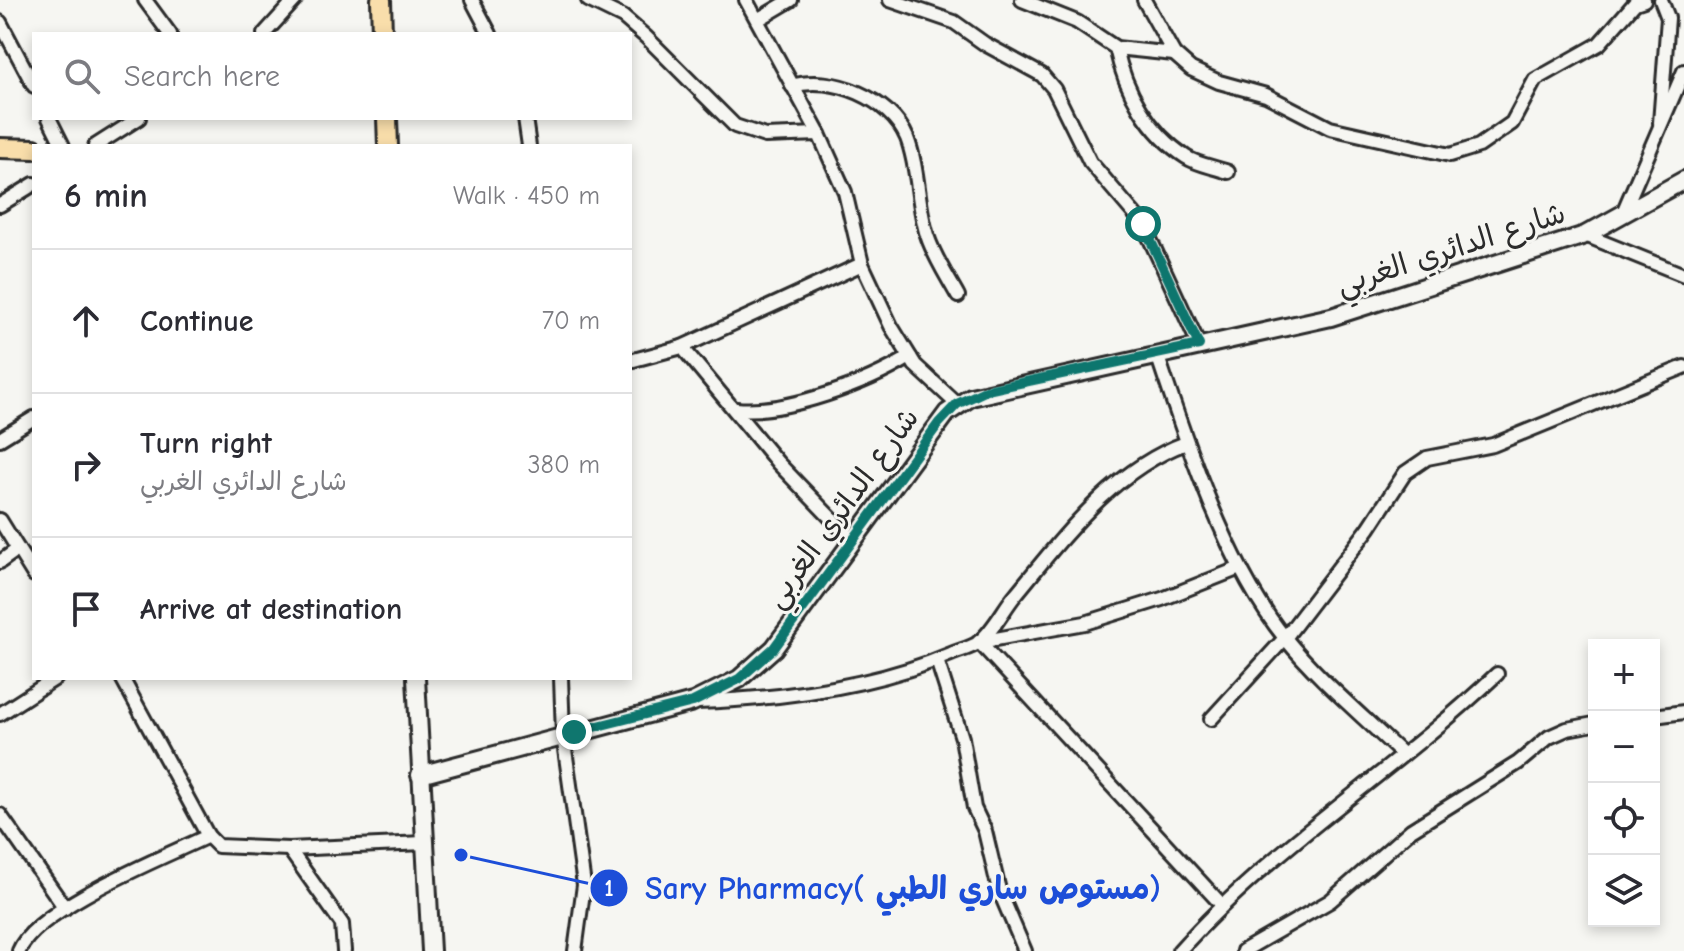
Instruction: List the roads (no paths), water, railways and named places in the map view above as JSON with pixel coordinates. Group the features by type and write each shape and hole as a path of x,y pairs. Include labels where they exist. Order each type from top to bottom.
{"main road":[{"path":"381,0 382,32"},
{"path":"387,120 388,144"},
{"path":"0,148 32,149"}],"street":[{"path":"145,0 169,32"},
{"path":"266,32 295,0"},
{"path":"472,0 489,32"},
{"path":"588,0 623,17 735,126 765,136 819,134"},
{"path":"746,0 819,134 845,192 862,264 891,326 910,357 957,404"},
{"path":"759,19 791,0"},
{"path":"890,0 954,22 985,44 1042,75 1054,89 1090,162 1143,224 1199,345"},
{"path":"1022,0 1077,22 1116,48 1174,54"},
{"path":"1144,0 1174,54 1191,69 1219,82 1266,95 1330,128 1450,155 1479,146 1512,123 1535,80 1587,52 1635,3 1644,0"},
{"path":"1660,123 1668,18 1661,0"},
{"path":"0,22 32,82"},
{"path":"1116,48 1126,83 1151,125 1186,157 1228,172"},
{"path":"1621,218 1684,71"},
{"path":"792,86 827,83 845,87 861,94 900,124 912,156 926,233 958,296"},
{"path":"50,120 62,144"},
{"path":"98,144 136,120"},
{"path":"525,120 529,144"},
{"name":"شارع الدائري الغربي","path":"420,775 693,702 739,679 774,648 939,423 957,404 987,390 1331,317 1585,235 1621,218 1684,180"},
{"path":"0,205 32,185"},
{"path":"1585,235 1684,275"},
{"path":"632,360 682,347 862,264"},
{"path":"682,347 778,463 853,541"},
{"path":"1157,354 1186,443 1240,568 1285,638 1403,755"},
{"path":"736,409 754,411 792,403 853,384 910,357"},
{"path":"1211,719 1285,638 1369,528 1405,473 1427,458 1493,445 1684,367"},
{"path":"0,439 32,419"},
{"path":"979,642 1017,593 1112,486 1154,455 1186,443"},
{"path":"0,520 32,572"},
{"path":"0,562 18,549"},
{"path":"693,702 756,700 868,679 937,660 979,642 1085,623 1162,599 1240,568"},
{"path":"979,642 1221,904"},
{"path":"937,660 962,738 974,808 985,831 999,890 1025,951"},
{"path":"1179,951 1221,904 1403,755 1438,731 1497,674"},
{"path":"0,714 53,680"},
{"path":"123,680 208,836 218,846 230,849 289,849 424,843"},
{"path":"416,680 431,951"},
{"path":"561,680 563,735 584,885 575,951"},
{"path":"1660,715 1684,712"},
{"path":"1243,951 1330,901 1411,830 1518,763 1549,737 1588,726"},
{"path":"0,815 65,908"},
{"path":"19,951 34,928 65,908 208,836"},
{"path":"289,849 342,924 344,951"}],"place":[{"name":"Sary Pharmacy( مستوص ساري الطبي)","path":"461,855"}]}
